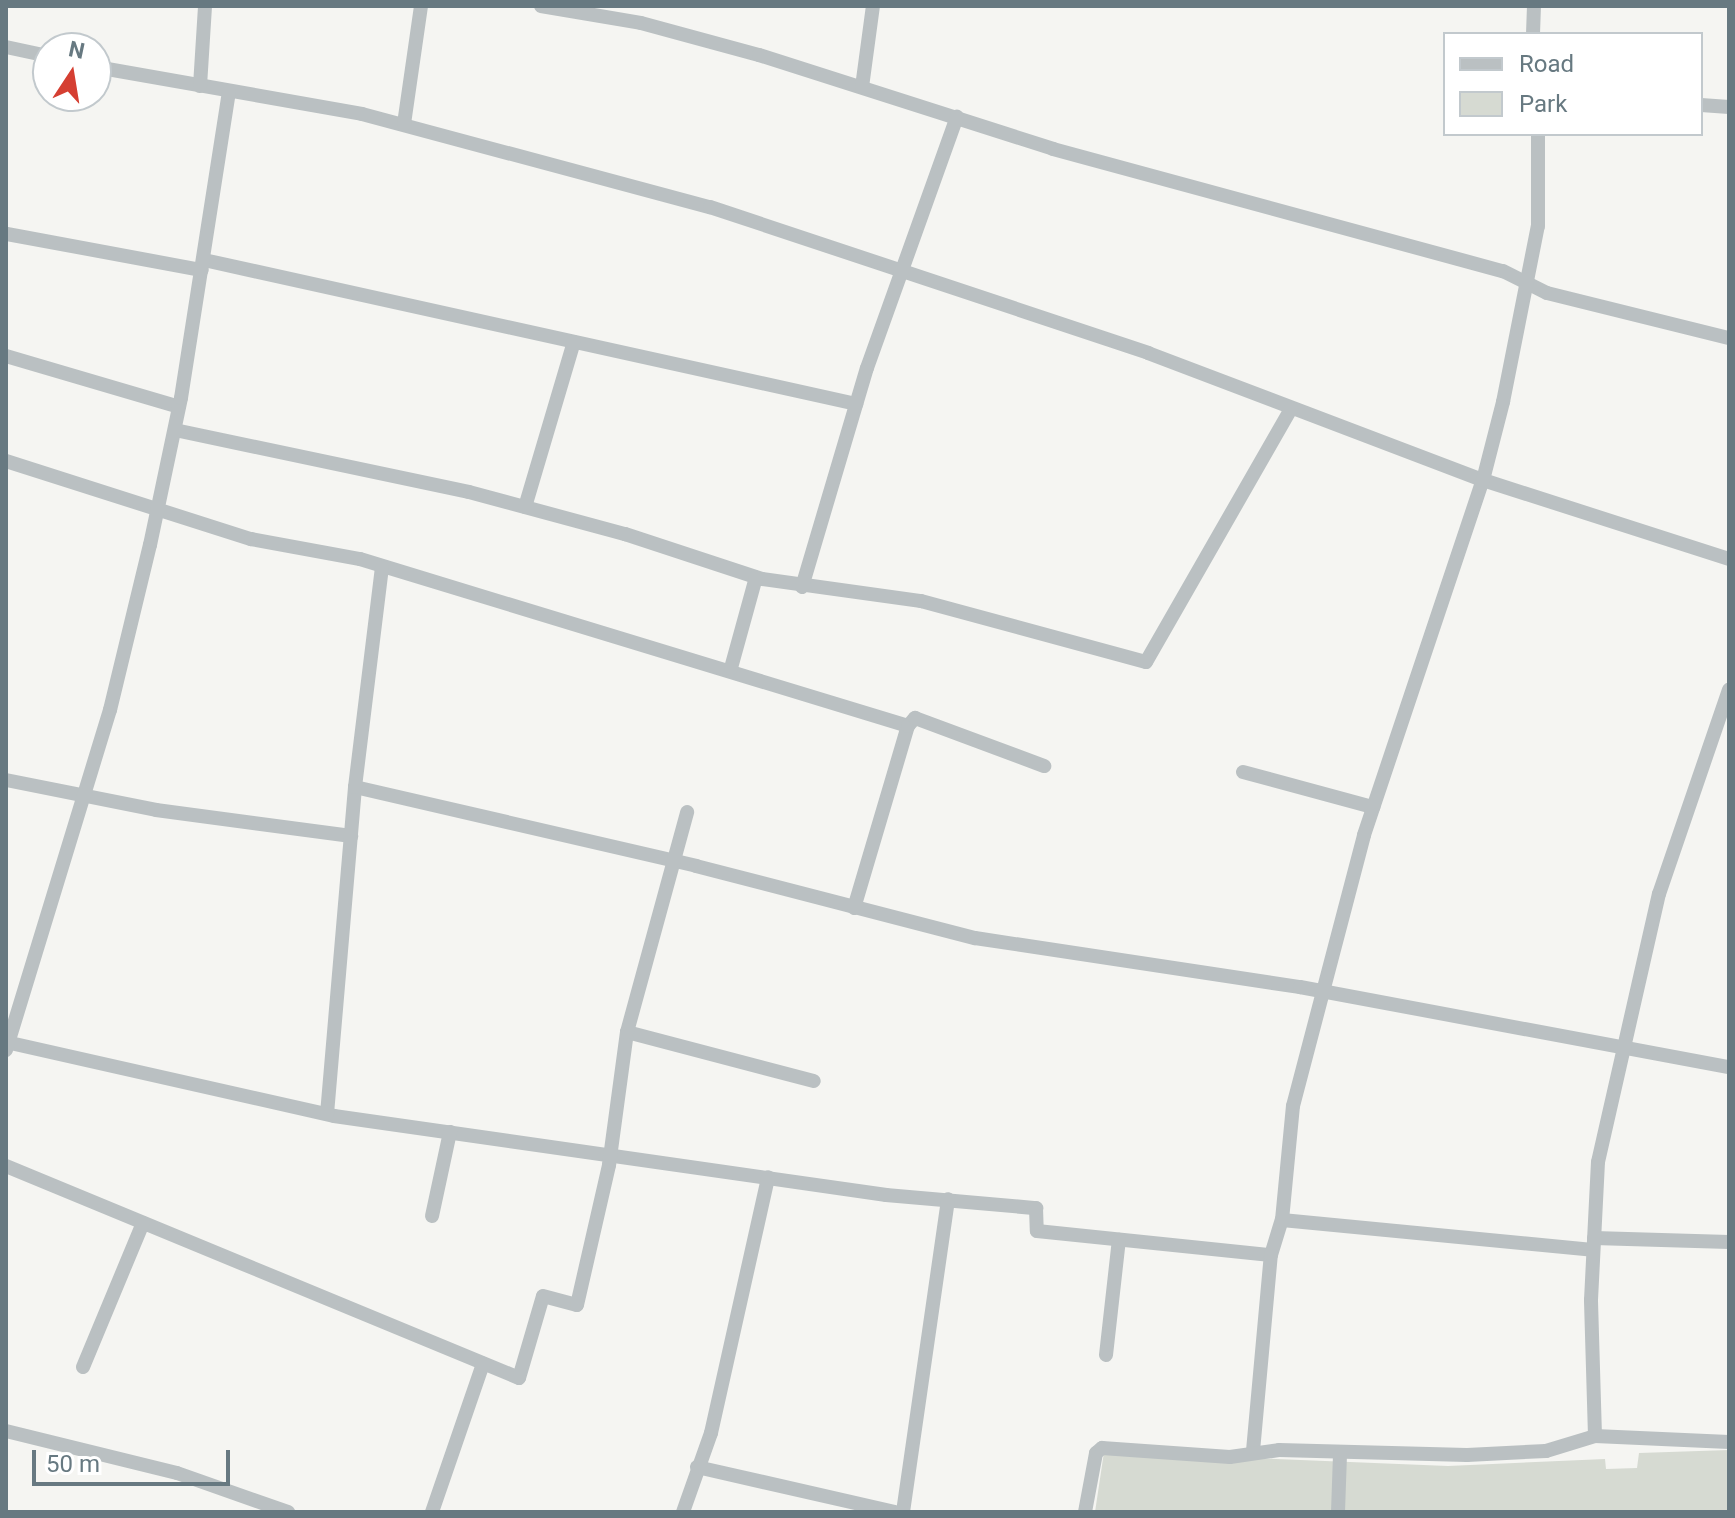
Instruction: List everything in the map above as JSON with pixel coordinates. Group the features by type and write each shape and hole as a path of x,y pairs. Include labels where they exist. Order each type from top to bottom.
{"street":[{"path":"200,86 205,6"},
{"path":"404,124 421,6"},
{"path":"541,6 641,23 862,87 1053,149 1503,271 1524,285 1729,338"},
{"path":"862,87 873,6"},
{"path":"1533,32 1534,6"},
{"path":"6,47 32,53"},
{"path":"112,70 404,124 710,207 1148,353 1483,480 1729,559"},
{"path":"229,92 179,407 157,509 110,710 7,1045 327,1114 768,1177 1036,1208 1037,1231 1271,1255"},
{"path":"1703,105 1729,107"},
{"path":"802,587 856,404 957,117"},
{"path":"1253,1451 1271,1255 1282,1220 1293,1106 1320,991 1373,807 1483,480 1522,318 1524,285 1538,226 1538,136"},
{"path":"7,234 203,265 856,404"},
{"path":"525,507 574,342"},
{"path":"6,356 179,407"},
{"path":"175,430 354,464 525,507 756,577 802,587 921,601 1146,662 1291,409"},
{"path":"6,461 251,539 360,559 382,568 731,668 908,726"},
{"path":"327,1114 355,787 382,568"},
{"path":"731,668 756,577"},
{"path":"1595,1436 1594,1244 1598,1162 1659,894 1723,726 1729,690"},
{"path":"854,908 908,726 915,718 1044,766"},
{"path":"1243,772 1373,807"},
{"path":"6,780 82,798 351,836"},
{"path":"355,787 674,862 975,938 1320,991 1729,1067"},
{"path":"6,1166 519,1378 543,1296 577,1305 610,1156 627,1032 687,812"},
{"path":"627,1032 814,1081"},
{"path":"432,1216 450,1132"},
{"path":"683,1512 711,1433 768,1177"},
{"path":"903,1512 948,1199"},
{"path":"1282,1220 1594,1244 1729,1242"},
{"path":"83,1367 143,1223"},
{"path":"1106,1355 1119,1240"},
{"path":"432,1512 483,1364"},
{"path":"6,1431 177,1473 266,1509 288,1512"},
{"path":"1085,1512 1098,1449 1230,1457 1253,1451 1340,1454 1546,1451 1595,1436 1729,1442"},
{"path":"1338,1512 1340,1454"},
{"path":"697,1467 895,1512"}],"green space":[{"path":"1729,1450 1729,1512 1095,1512 1104,1452 1448,1466 1605,1459 1606,1469 1637,1468 1639,1453"}]}
